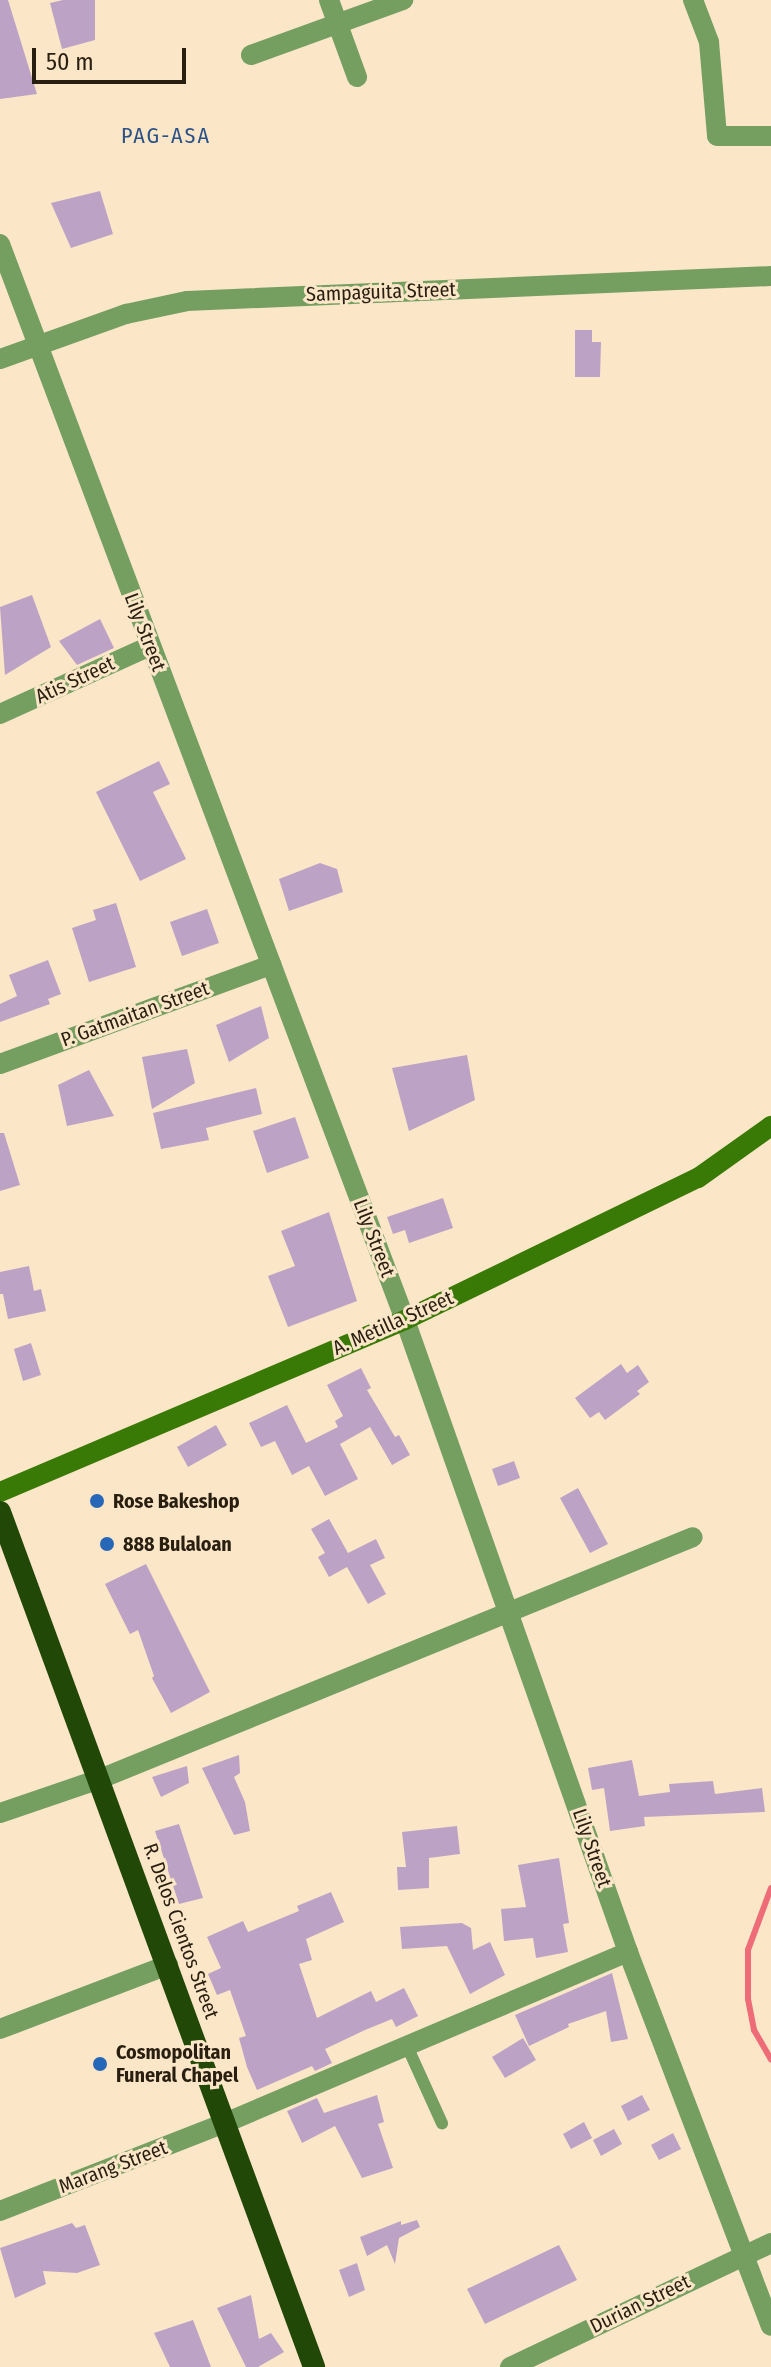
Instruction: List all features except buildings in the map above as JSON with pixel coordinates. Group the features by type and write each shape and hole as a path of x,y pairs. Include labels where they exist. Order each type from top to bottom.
{"highway":[{"name":"R. Delos Cientos Street","path":"0,1512 314,2367"}],"main road":[{"name":"A. Metilla Street","path":"0,1492 405,1320 687,1184 771,1126"}],"street":[{"path":"329,0 357,77"},
{"path":"251,55 403,0"},
{"path":"693,0 709,42 717,136 771,136"},
{"name":"Lily Street","path":"0,244 405,1320 628,1952 771,2326"},
{"name":"Sampaguita Street","path":"0,359 126,314 198,300 771,276"},
{"name":"Atis Street","path":"0,714 150,646"},
{"name":"P. Gatmaitan Street","path":"0,1064 271,965"},
{"path":"0,1813 100,1779 693,1537"},
{"name":"Marang Street","path":"0,2211 225,2123 628,1952"},
{"path":"0,2029 168,1965"},
{"name":"Durian Street","path":"510,2367 744,2253 771,2243"}],"lane":[{"path":"407,2046 442,2123"}],"waterway":[{"path":"771,1888 748,1950 748,1999 754,2030 771,2060"}],"place":[{"name":"Rose Bakeshop","path":"97,1501"},
{"name":"888 Bulaloan","path":"107,1544"},
{"name":"Cosmopolitan Funeral Chapel","path":"100,2064"}],"district":[{"name":"PAG-ASA","path":"166,136"}]}
